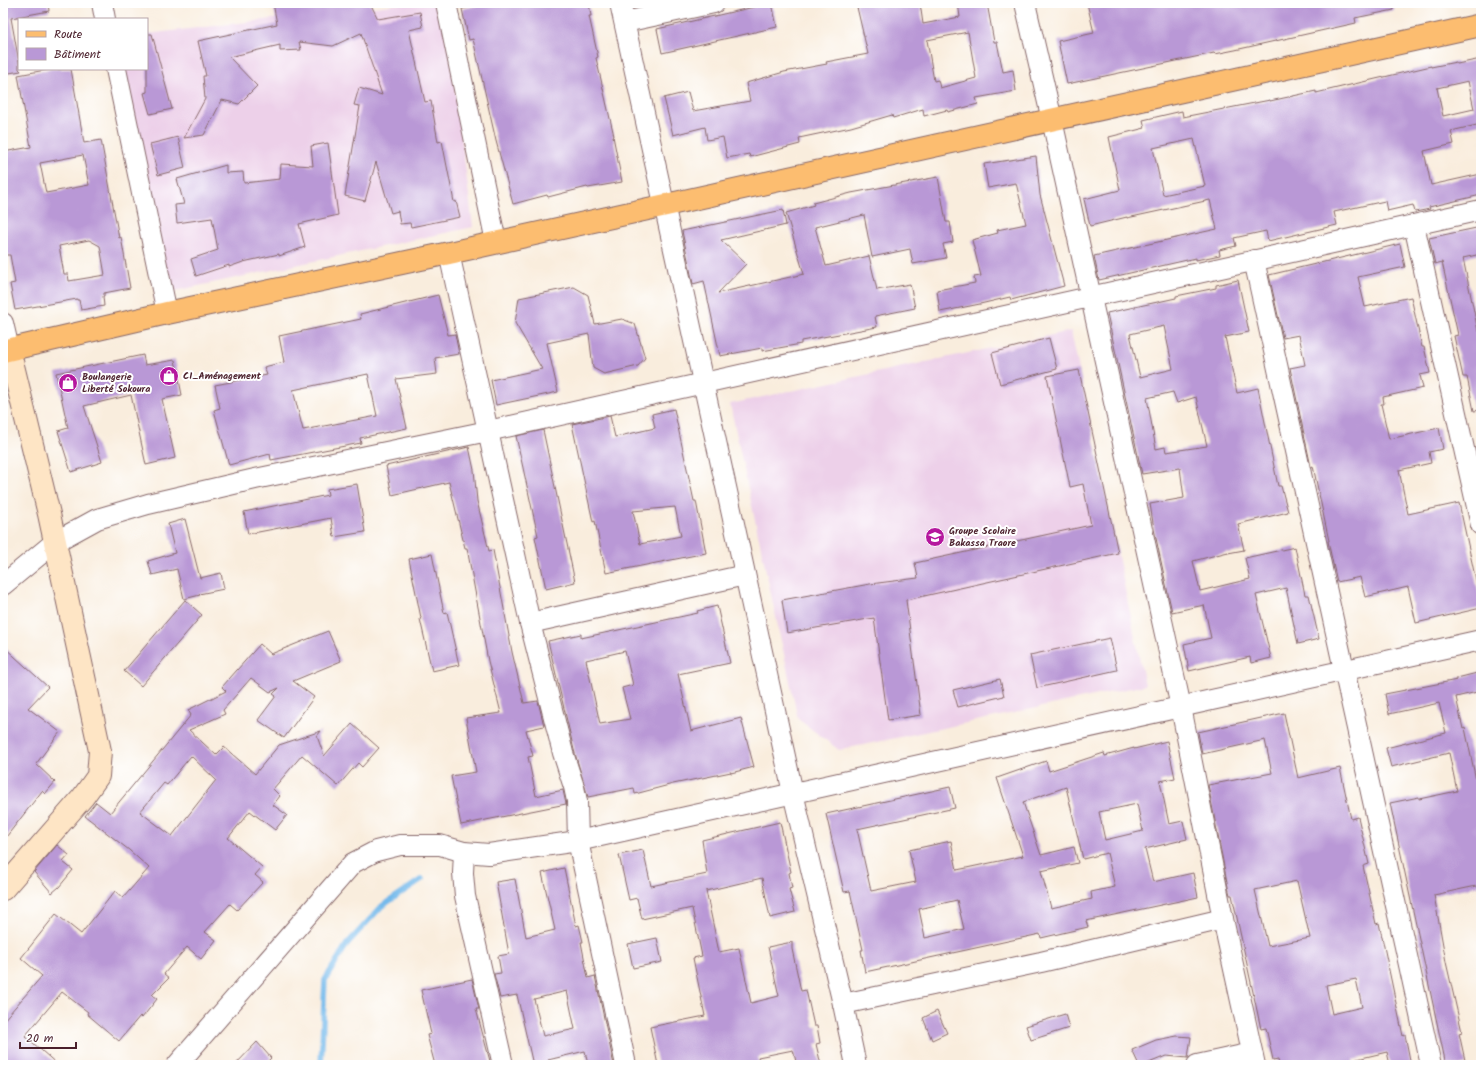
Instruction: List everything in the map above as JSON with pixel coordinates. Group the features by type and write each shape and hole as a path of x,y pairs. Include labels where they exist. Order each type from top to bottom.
{"main road":[{"path":"6,350 167,313 449,253 1481,25"}],"street":[{"path":"102,3 105,18"},
{"path":"446,3 496,242"},
{"path":"620,3 793,793 856,1065"},
{"path":"625,22 714,3"},
{"path":"1025,3 1181,707 1223,919 1253,1059 1197,1065"},
{"path":"116,70 167,313"},
{"path":"3,585 55,542 97,519 148,504 255,479 488,431 1481,210"},
{"path":"1414,225 1481,525"},
{"path":"449,253 512,534 530,623 563,752 574,786 578,814 578,841 626,1065"},
{"path":"1254,260 1431,1065"},
{"path":"3,323 6,350 55,542 100,751 98,776 83,797 3,890"},
{"path":"530,623 745,574"},
{"path":"177,1065 353,863 376,851 400,846 440,845 464,852 490,854 578,841 1481,640"},
{"path":"464,852 463,873 465,896 503,1065"},
{"path":"843,1004 1042,962 1223,919"}],"shaded area":[{"path":"408,3 444,3 473,227 165,293 117,70 148,70 148,34"},
{"path":"1071,331 1145,685 839,750 798,719 730,404"}],"building":[{"path":"3,3 48,3 49,11 11,18 18,56 18,70 21,71 3,74"},
{"path":"273,3 370,3 378,19 420,12 423,27 409,30 425,102 431,101 438,142 442,141 454,202 456,201 460,217 411,227 410,223 400,224 398,211 391,213 376,162 365,201 345,196 360,106 354,105 359,88 382,95 361,33 333,46 299,42 301,50 280,51 280,45 229,57 257,86 239,104 222,100 204,135 184,138 205,99 203,76 206,76 198,41 277,24"},
{"path":"488,3 589,3 591,16 589,16 598,57 596,58 614,136 622,182 587,187 548,197 547,195 513,204 496,141 473,39 469,40 462,9"},
{"path":"772,3 777,27 662,53 657,29"},
{"path":"856,3 920,3 923,24 960,17 958,3 987,3 994,42 997,42 1003,72 1013,70 1016,91 976,98 978,104 948,112 947,110 924,116 923,109 893,118 892,115 851,127 799,138 800,144 750,157 749,154 727,158 723,137 707,140 705,127 673,135 664,98 688,92 693,111 750,101 746,83 784,72 827,64 826,62 868,54","holes":["968,32 976,78 940,88 938,80 934,81 927,40"]},
{"path":"1087,3 1393,3 1394,10 1355,18 1356,23 1235,50 1214,53 1067,84 1058,41 1094,33"},
{"path":"148,34 152,34 172,109 150,114 144,93 147,92"},
{"path":"1481,59 1481,124 1451,131 1454,144 1424,151 1431,185 1481,174 1481,195 1429,207 1430,209 1415,212 1413,205 1387,211 1385,201 1334,212 1337,225 1268,241 1266,231 1234,238 1236,246 1219,250 1220,255 1196,260 1196,258 1099,280 1094,256 1217,229 1210,200 1090,226 1084,199 1120,190 1109,137 1145,128 1143,120 1182,111 1183,117 1316,91 1316,93 1431,66 1456,62 1457,64","holes":["1468,81 1474,109 1443,116 1437,88","1194,139 1205,186 1163,195 1153,148"]},
{"path":"46,70 71,70 84,143 101,140 130,288 104,293 104,306 81,310 79,300 77,299 15,310 10,284 15,283 10,255 6,255 3,238 3,152 31,147 18,75","holes":["83,155 89,185 46,193 40,163","89,240 100,246 105,275 69,281 68,274 64,274 59,246"]},
{"path":"178,137 185,168 158,175 150,144"},
{"path":"328,143 338,215 299,224 305,247 279,256 279,254 243,262 229,267 229,265 196,276 191,259 218,250 212,218 177,223 175,205 184,204 177,179 226,165 226,173 243,172 244,183 280,179 281,164 313,166 311,146"},
{"path":"1036,156 1040,195 1064,286 1011,300 1010,297 940,312 937,290 975,283 974,277 981,276 972,240 998,233 997,230 1026,224 1016,183 988,188 984,164"},
{"path":"938,177 946,222 950,222 953,242 943,244 946,258 913,264 910,249 872,257 864,215 815,227 826,266 869,256 877,290 910,284 915,308 875,316 877,327 801,341 801,344 762,351 762,348 720,356 704,281 693,284 682,231 783,210 786,225 721,240 746,264 718,293 804,274 786,213 814,205 813,203 851,193"},
{"path":"1481,227 1481,254 1463,258 1478,331 1481,330 1481,410 1474,411 1467,377 1463,377 1454,336 1458,335 1442,262 1435,264 1429,238"},
{"path":"1400,244 1405,267 1358,277 1365,307 1411,297 1422,347 1424,347 1430,373 1420,375 1423,388 1383,397 1384,404 1381,404 1389,439 1439,428 1443,449 1429,452 1431,463 1399,470 1408,514 1459,503 1481,604 1481,608 1416,623 1408,587 1365,597 1360,577 1337,582 1313,466 1311,467 1290,368 1305,365 1299,335 1283,338 1269,275"},
{"path":"1238,280 1249,332 1225,337 1237,393 1258,388 1278,486 1281,486 1288,512 1238,524 1244,550 1228,552 1193,561 1200,591 1250,579 1245,558 1295,547 1305,595 1309,595 1319,639 1298,644 1286,588 1256,595 1271,658 1251,663 1250,657 1189,671 1184,644 1211,638 1204,605 1172,612 1150,504 1184,498 1180,468 1142,474 1107,313 1216,288 1216,285","holes":["1164,326 1173,369 1140,377 1130,334","1173,392 1177,403 1196,397 1207,446 1166,452 1165,447 1156,449 1147,398"]},
{"path":"574,287 588,295 595,324 622,319 635,324 645,358 638,366 604,374 593,368 589,334 547,343 558,392 496,405 491,380 542,369 515,323 519,298"},
{"path":"438,295 448,335 455,334 459,354 435,358 437,374 396,379 407,428 360,438 361,443 271,460 270,454 229,465 214,410 220,408 215,385 267,375 264,367 284,362 279,336 361,319 360,314","holes":["368,374 377,416 303,430 293,390"]},
{"path":"1049,338 1057,369 1000,384 992,353"},
{"path":"143,355 145,365 175,360 182,395 162,399 175,458 146,465 131,395 84,406 102,462 71,472 58,431 68,428 56,373"},
{"path":"1079,370 1118,553 906,600 921,715 888,720 874,618 787,633 782,600 870,584 918,578 915,563 1091,525 1083,484 1070,487 1047,376"},
{"path":"674,409 694,501 696,501 706,553 606,573 595,521 593,522 572,424 610,416 615,437 655,428 652,414","holes":["675,507 681,536 640,544 633,511"]},
{"path":"543,430 575,582 546,589 535,537 538,536 516,436"},
{"path":"469,447 474,470 477,501 489,551 493,550 512,652 524,703 538,701 544,726 526,730 533,756 528,757 536,796 563,790 566,804 461,825 451,776 476,772 466,718 501,713 488,661 467,548 465,548 449,482 392,495 386,466"},
{"path":"357,484 365,532 334,537 331,518 248,534 244,512 328,495 327,489"},
{"path":"185,519 200,578 221,573 224,589 199,594 200,595 184,599 177,569 152,575 148,561 175,553 168,524"},
{"path":"432,554 444,613 447,612 459,665 432,671 420,619 409,559"},
{"path":"185,600 202,615 141,686 124,671"},
{"path":"717,606 730,663 678,674 691,731 741,718 754,767 673,784 635,794 634,788 588,797 574,750 548,641 581,634 581,638 698,613 697,611","holes":["625,651 633,685 622,688 630,719 600,724 586,660"]},
{"path":"328,631 341,661 293,681 314,697 284,738 258,720 276,696 273,694 279,688 270,692 251,678 223,710 225,714 189,730 216,755 224,747 255,774 279,745 321,731 317,736 324,756 352,724 379,748 362,767 358,763 338,786 302,755 273,789 280,796 273,805 287,815 275,830 250,811 228,838 262,867 255,875 263,882 237,910 230,904 205,932 216,940 201,959 187,947 164,974 169,978 152,995 157,999 142,1018 140,1016 119,1041 87,1014 88,1012 62,992 25,1036 58,1065 3,1065 3,1021 42,976 21,958 56,914 81,934 115,891 123,898 149,868 129,850 85,816 96,802 110,813 191,715 188,710 226,691 222,687 260,644 271,654","holes":["191,756 216,780 172,836 140,812 164,783 167,785"]},
{"path":"1110,638 1117,670 1037,688 1030,655"},
{"path":"3,646 48,687 28,708 60,732 36,764 55,782 45,794 42,791 3,841"},
{"path":"1481,672 1481,691 1456,697 1463,729 1465,728 1477,785 1481,785 1481,885 1434,895 1446,962 1462,1032 1459,1033 1466,1065 1446,1065 1390,803 1457,791 1449,753 1391,767 1386,748 1446,733 1439,703 1389,714 1385,694 1457,680 1457,678"},
{"path":"1000,679 1004,696 958,707 953,690"},
{"path":"1284,713 1298,778 1340,768 1351,819 1358,817 1369,864 1363,866 1376,924 1379,923 1403,1036 1405,1035 1411,1065 1390,1065 1387,1052 1353,1060 1354,1065 1279,1065 1278,1059 1273,1060 1266,1028 1261,1029 1232,895 1230,895 1228,887 1208,785 1272,773 1265,740 1202,754 1198,732","holes":["1297,881 1310,938 1268,946 1255,890","1356,979 1362,1007 1332,1014 1326,985"]},
{"path":"1167,741 1175,778 1160,781 1169,824 1183,821 1187,839 1145,849 1153,882 1193,873 1198,897 1086,921 1088,927 1041,938 1040,934 865,972 861,950 863,950 850,891 844,892 826,814 950,787 955,808 857,829 871,891 916,882 909,850 951,841 957,870 1023,856 997,778 1046,761 1049,771 1104,753 1105,756","holes":["1066,787 1083,859 1107,853 1115,887 1091,892 1092,899 1051,908 1041,871 1078,863 1074,847 1041,855 1023,802","1137,804 1143,831 1105,840 1099,812","957,900 964,929 925,938 919,909"]},
{"path":"780,822 791,872 789,873 792,888 789,889 795,912 770,918 762,878 706,891 719,952 739,948 751,1003 779,996 768,947 792,942 792,949 801,991 806,990 814,1026 817,1026 820,1043 816,1044 821,1065 797,1065 793,1050 758,1057 760,1065 658,1065 650,1027 705,1016 693,958 702,956 692,908 642,919 637,898 629,900 619,855 643,850 651,886 707,874 702,840"},
{"path":"57,845 69,855 63,862 73,870 52,893 34,872"},
{"path":"564,868 576,926 579,925 583,942 581,942 588,978 595,976 614,1065 588,1065 585,1051 548,1060 550,1065 533,1065 517,995 500,998 494,974 501,973 498,956 509,954 496,882 515,879 526,937 555,930 542,873","holes":["567,991 575,1029 543,1036 534,999"]},
{"path":"657,938 662,962 633,968 628,944"},
{"path":"472,979 479,1009 476,1009 491,1065 435,1065 427,1035 431,1034 421,990"},
{"path":"937,1011 947,1033 932,1040 923,1018"},
{"path":"1065,1014 1069,1028 1031,1040 1026,1026"},
{"path":"1177,1036 1191,1037 1188,1058 1166,1056 1144,1065 1139,1065 1132,1050 1156,1040"},
{"path":"257,1042 271,1058 264,1065 235,1065"}],"waterway":[{"path":"321,1065 325,980 347,944 382,906 422,879"}],"place":[{"name":"CI_Aménagement","path":"169,376"},
{"name":"Boulangerie Liberté Sokoura","path":"68,383"},
{"name":"Groupe Scolaire Bakassa Traore","path":"935,537"}]}
